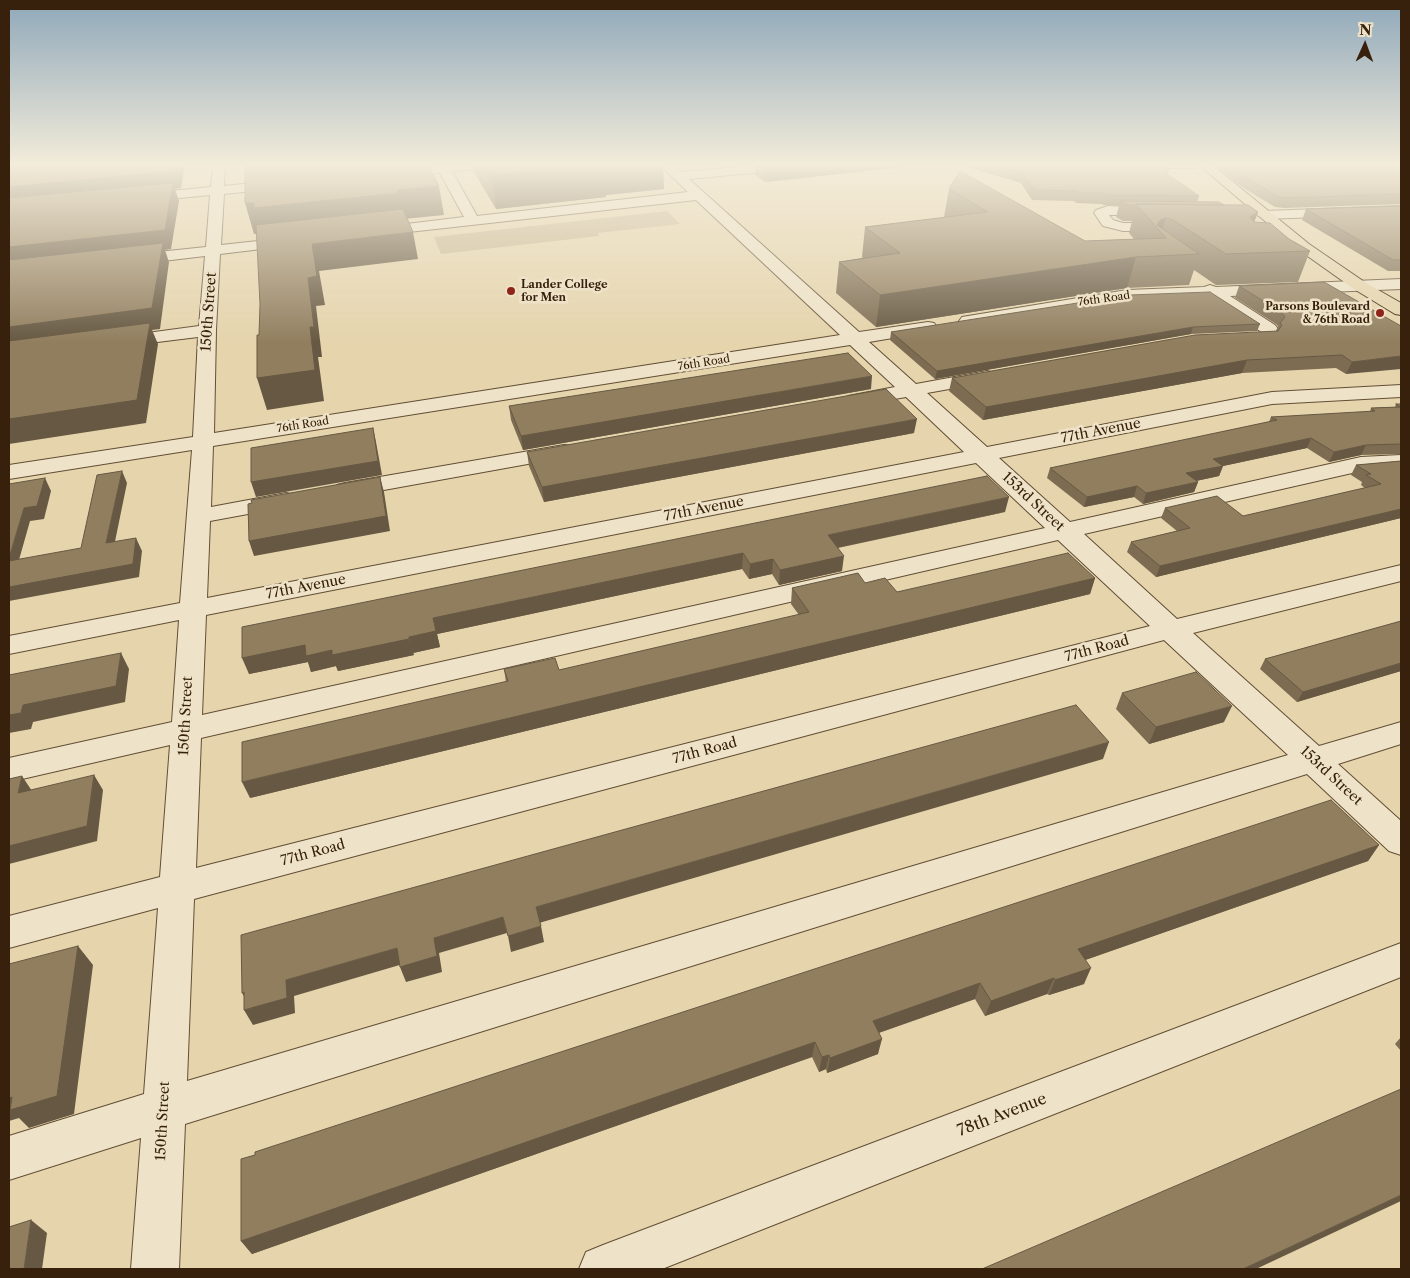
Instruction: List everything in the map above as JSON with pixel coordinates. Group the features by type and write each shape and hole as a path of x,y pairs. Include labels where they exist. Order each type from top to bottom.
{"main road":[{"path":"1271,224 1360,286 1401,310"}],"street":[{"name":"150th Street","path":"155,1269 203,441 207,330 215,224"},
{"path":"357,234 449,224"},
{"name":"153rd Street","path":"731,224 1401,840"},
{"path":"1110,224 1123,227 1180,227"},
{"path":"115,262 308,240"},
{"path":"1280,247 1304,247"},
{"path":"1186,274 1212,292 1261,335"},
{"name":"76th Road","path":"9,472 1127,295 1401,284"},
{"path":"104,344 207,330"},
{"path":"834,404 1009,373"},
{"name":"77th Avenue","path":"9,645 1272,398 1401,391"},
{"path":"198,516 580,449"},
{"path":"9,770 1362,464 1401,462"},
{"name":"77th Road","path":"9,932 1172,629 1401,573"},
{"path":"9,1158 164,1109 1401,733"},
{"name":"78th Avenue","path":"603,1269 1401,960"}],"shaded area":[{"path":"554,224 680,224 598,233 599,236 441,254 434,237"}],"building":[{"path":"9,224 166,224 165,230 9,247"},
{"path":"409,224 413,232 312,244 317,276 308,278 314,327 310,327 315,370 257,378 257,335 259,335 260,304 256,225"},
{"path":"893,224 1054,224 1085,241 1166,238 1153,224 1158,224 1157,225 1199,254 1136,257 880,295 839,262 900,253 865,227"},
{"path":"1179,224 1271,224 1289,239 1310,251 1226,254"},
{"path":"1331,224 1401,224 1401,260 1393,260"},
{"path":"163,243 152,308 9,327 9,260"},
{"path":"1324,282 1401,326 1401,356 1352,362 1342,355 1247,360 986,407 952,378 1195,335 1278,331 1282,325 1280,323 1285,317 1281,312 1239,286"},
{"path":"1210,292 1260,324 1193,327 937,371 891,332 1129,295"},
{"path":"150,323 137,400 9,419 9,341"},
{"path":"848,353 872,376 521,436 509,406"},
{"path":"886,389 917,419 542,487 527,452"},
{"path":"1396,404 1401,404 1401,444 1366,445 1334,452 1311,438 1213,459 1223,466 1186,473 1198,482 1146,493 1137,486 1087,497 1050,468 1277,420 1271,417 1375,411 1371,408 1400,407"},
{"path":"373,428 378,461 251,482 251,448"},
{"path":"1401,461 1401,509 1160,566 1131,542 1190,528 1165,508 1217,496 1243,516 1381,484 1366,475 1371,474 1356,465"},
{"path":"122,471 106,543 136,538 133,564 9,587 9,561 81,548 97,475"},
{"path":"987,476 1009,497 828,535 844,556 780,570 773,559 750,564 743,553 433,618 436,631 409,637 409,639 332,655 332,650 306,656 305,645 242,658 242,627"},
{"path":"380,477 386,516 249,541 248,504 252,503 251,500"},
{"path":"45,478 37,506 24,508 9,558 9,484"},
{"path":"1068,553 1095,578 242,782 242,742 508,681 504,669 555,658 559,670 809,612 792,588 858,573 865,583 885,578 897,592"},
{"path":"1401,621 1401,663 1303,692 1265,659"},
{"path":"121,653 116,686 23,705 21,713 9,715 9,675"},
{"path":"1196,672 1232,706 1156,727 1122,693"},
{"path":"1076,705 1109,742 536,907 541,926 508,936 503,917 434,938 437,956 400,967 397,948 286,980 287,998 244,1010 241,935"},
{"path":"94,775 87,826 9,846 9,779 22,776 18,793"},
{"path":"1331,800 1379,845 1078,949 1091,968 1055,980 1054,978 991,1001 980,983 873,1021 882,1039 830,1058 829,1055 822,1057 815,1042 241,1241 241,1159 255,1155 255,1152"},
{"path":"78,946 57,1096 10,1110 12,1097 9,1098 9,964"},
{"path":"1401,1089 1401,1195 1243,1269 982,1269"},
{"path":"31,1220 24,1269 9,1269 9,1227"}],"place":[{"name":"Lander College for Men","path":"511,291"},
{"name":"Parsons Boulevard & 76th Road","path":"1380,313"}]}
